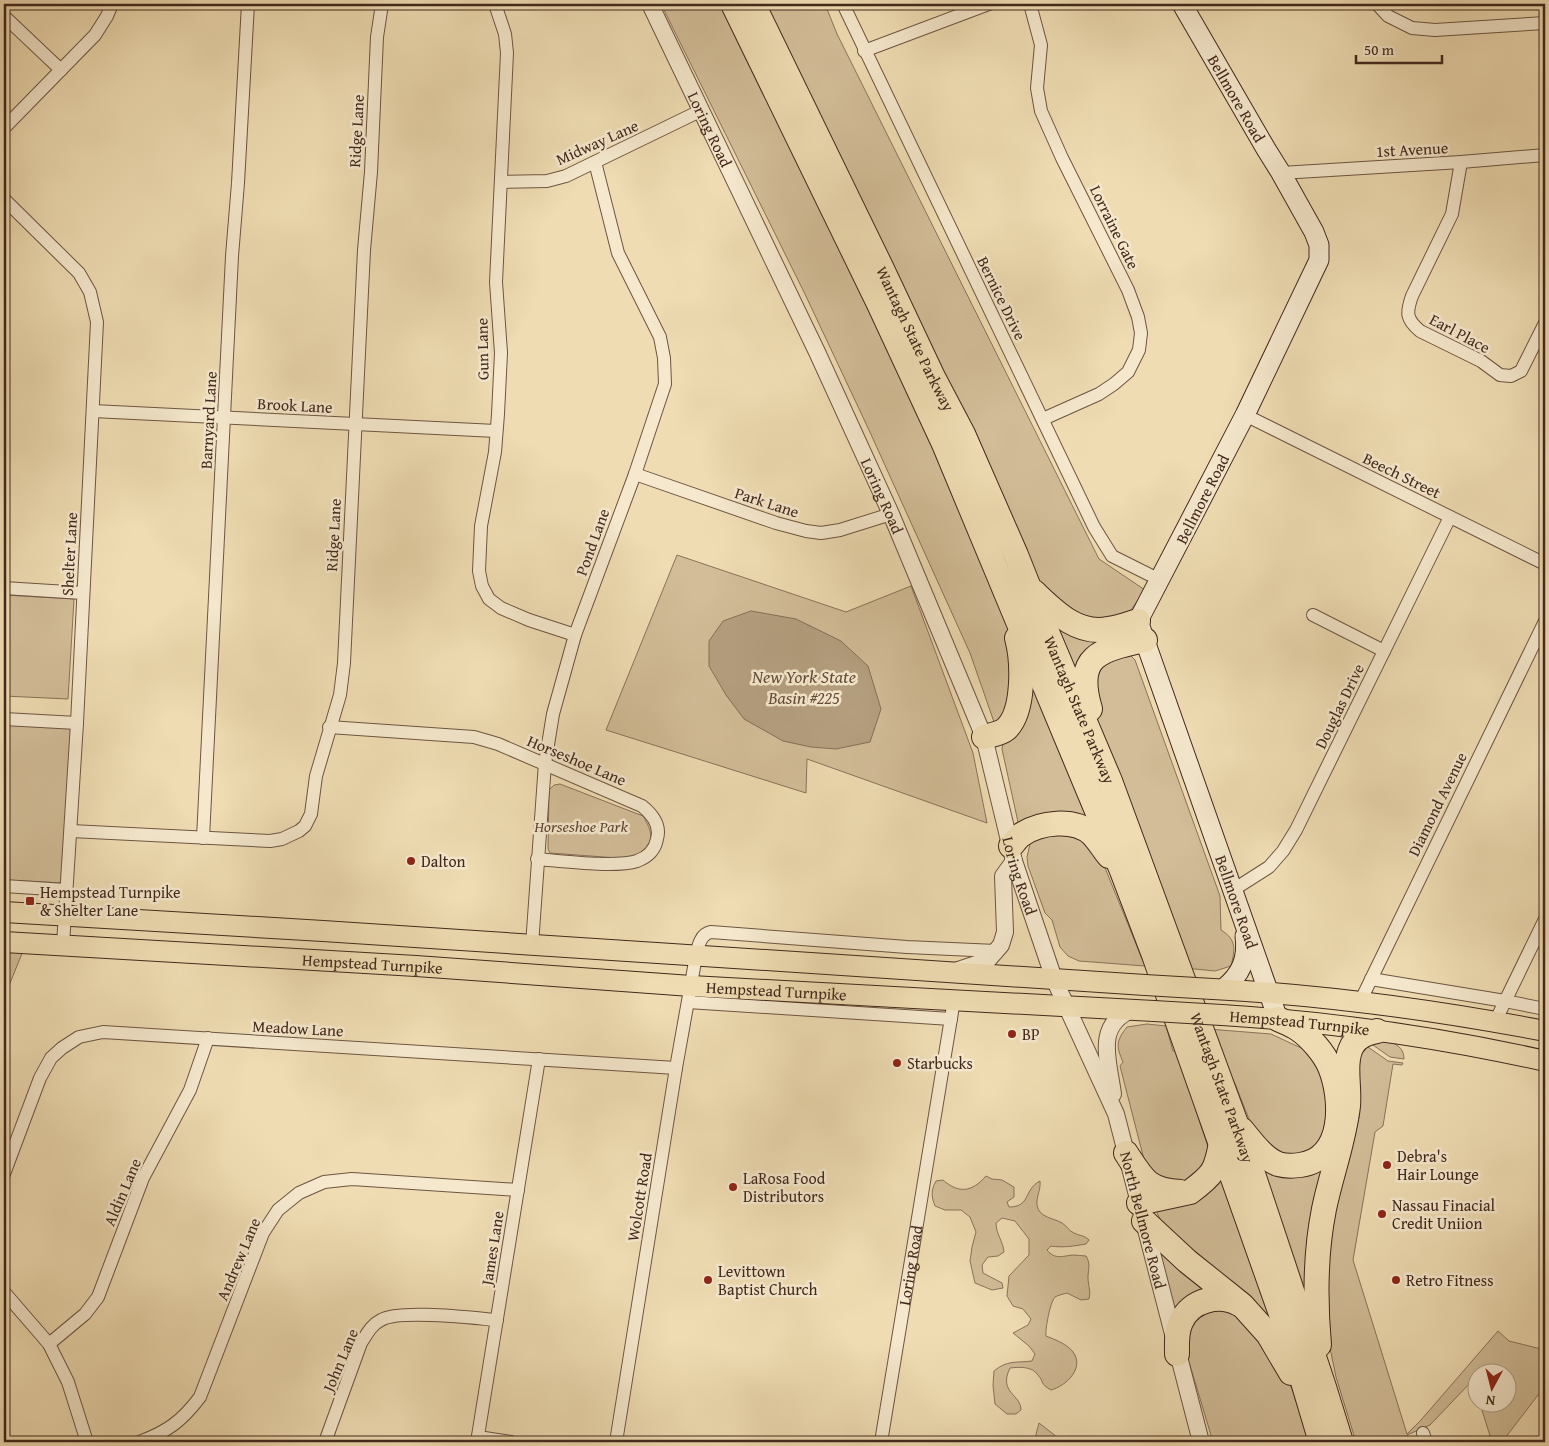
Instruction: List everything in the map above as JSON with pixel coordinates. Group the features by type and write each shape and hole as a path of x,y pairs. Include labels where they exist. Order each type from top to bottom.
{"highway":[{"name":"Wantagh State Parkway","path":"733,4 940,435 1006,590 1122,871 1154,955 1293,1348 1340,1442"},
{"name":"Wantagh State Parkway","path":"753,4 933,377 963,434 1110,781 1236,1122 1315,1393 1321,1442"},
{"path":"1029,586 1060,617 1082,628 1142,630"},
{"path":"984,737 1000,733 1007,728 1016,715 1022,654 1006,590"},
{"path":"1110,781 1085,692 1086,674 1094,657 1142,630"},
{"path":"1012,854 1021,835 1041,826 1062,823 1080,827 1091,833 1122,871"},
{"path":"1236,1122 1262,1154 1278,1164 1292,1166 1308,1164 1321,1158 1334,1136 1337,1128 1338,1103 1335,1082 1329,1066 1318,1048 1298,1029 1278,1019"},
{"path":"1315,1393 1316,1290 1321,1226 1348,1106 1348,1062 1352,1045 1360,1036 1377,1031"},
{"path":"1221,1143 1217,1165 1210,1176 1190,1192 1142,1212 1181,1255 1242,1305 1315,1393"},
{"path":"1126,1153 1148,1184 1164,1191 1190,1192"},
{"path":"1177,1354 1180,1323 1185,1315 1197,1305 1207,1300 1221,1298 1232,1300 1242,1305"}],"main road":[{"name":"Bellmore Road","path":"1182,4 1281,172 1314,232 1319,245 1319,260 1245,415 1160,580 1142,630 1278,1019"},
{"name":"Hempstead Turnpike","path":"7,912 1269,992 1360,1002 1545,1031"},
{"path":"1218,989 1236,978 1244,961 1247,949 1243,918"},
{"name":"Hempstead Turnpike","path":"4,942 416,966 689,994 953,1009 1067,1005 1278,1019 1377,1031 1545,1060"},
{"path":"1506,1052 1509,1041 1512,1038 1545,1038"}],"street":[{"path":"4,128 95,35 112,4"},
{"name":"Barnyard Lane","path":"203,838 232,256 248,4"},
{"name":"Ridge Lane","path":"71,831 270,841 282,839 299,831 305,826 310,814 316,776 340,694 344,663 364,250 377,38 382,4"},
{"name":"Gun Lane","path":"495,4 505,34 508,53 496,282 501,353 495,452 481,526 479,571 482,586 490,599 501,608 529,620 575,635"},
{"name":"Loring Road","path":"650,4 817,352 891,514 984,737 1012,854 1054,979 1067,1005"},
{"name":"Bernice Drive","path":"842,4 1094,527 1112,556 1160,580"},
{"path":"864,51 989,4"},
{"name":"Lorraine Gate","path":"1030,4 1041,45 1037,88 1041,112 1128,290 1138,317 1141,334 1139,350 1128,372 1099,394 1043,419"},
{"path":"1378,4 1388,16 1412,28 1435,30 1545,23"},
{"path":"4,16 60,70"},
{"name":"Midway Lane","path":"502,182 547,181 566,176 700,111"},
{"name":"1st Avenue","path":"1281,172 1461,162 1545,155"},
{"name":"Pond Lane","path":"532,945 544,764 553,714 575,635 635,474 665,384 664,358 660,338 618,254 595,162"},
{"name":"Earl Place","path":"1461,162 1452,214 1412,296 1407,308 1408,316 1414,326 1420,331 1481,360 1500,375 1511,376 1521,370 1545,323"},
{"name":"Shelter Lane","path":"6,205 71,264 79,274 90,292 97,322 77,723 63,945"},
{"name":"Brook Lane","path":"93,411 496,431"},
{"name":"Beech Street","path":"1245,415 1545,564"},
{"name":"Park Lane","path":"635,474 806,532 821,533 840,530 891,514"},
{"name":"Douglas Drive","path":"1233,890 1269,867 1283,852 1296,830 1450,517"},
{"path":"4,588 83,593"},
{"path":"1313,615 1384,651"},
{"name":"Diamond Avenue","path":"1360,1002 1545,621"},
{"path":"4,719 77,723"},
{"name":"Horseshoe Lane","path":"329,727 474,737 498,744 642,806 654,820 658,838 654,849 639,860 629,863 610,864 537,859"},
{"path":"947,973 988,960 1001,944 1005,932 1003,876 1012,854"},
{"path":"4,886 66,890"},
{"path":"1495,1022 1545,919"},
{"name":"Hempstead Turnpike","path":"696,956 699,943 704,935 711,932 907,947 996,951"},
{"name":"Wolcott Road","path":"616,1442 676,1068 696,956"},
{"path":"1371,979 1545,1009"},
{"name":"North Bellmore Road","path":"1067,1005 1116,1114 1201,1442"},
{"name":"Loring Road","path":"881,1442 953,1009"},
{"path":"1116,1114 1107,1039 1114,1021 1123,1013 1132,1010"},
{"name":"Meadow Lane","path":"4,1174 40,1078 51,1058 79,1037 104,1032 676,1068"},
{"name":"Aldin Lane","path":"49,1344 85,1314 98,1297 143,1178 190,1090 208,1038"},
{"name":"James Lane","path":"478,1440 539,1059"},
{"name":"Andrew Lane","path":"139,1442 160,1434 174,1425 200,1397 263,1233 278,1210 299,1193 324,1182 352,1179 518,1190"},
{"path":"4,1292 49,1344 68,1382 87,1442"},
{"name":"John Lane","path":"325,1442 361,1344 369,1330 376,1323 391,1316 404,1314 497,1320"},
{"path":"478,1440 511,1442"}],"green space":[{"path":"661,4 722,4 918,413 1008,624 1014,668 1010,716 998,725 994,722 970,653 869,430 804,292"},
{"path":"766,4 825,4 837,34 1099,559 1145,590 1131,610 1119,620 1094,624 1044,594 922,326"},
{"path":"677,555 846,612 911,586 973,753 987,823 807,759 806,793 606,730"},
{"path":"4,595 74,599 68,699 4,696"},
{"path":"1050,617 1108,638 1078,675"},
{"path":"1130,655 1135,660 1220,896 1221,930 1230,937 1234,945 1231,966 1215,971 1184,968 1089,701 1095,670 1110,657"},
{"path":"1033,678 1102,839 1021,825 1018,822 1002,749"},
{"path":"4,724 72,728 64,883 4,880"},
{"name":"Horseshoe Park","path":"560,784 643,816 651,836 648,846 644,851 631,859 550,853 548,849 549,790 554,785"},
{"path":"1053,830 1091,840 1103,863 1145,966 1079,961 1068,956 1060,947 1052,920 1045,913 1028,866 1027,857 1030,844 1038,837"},
{"path":"4,950 23,951 4,998"},
{"path":"1147,1024 1166,1026 1173,1051 1181,1051 1195,1108 1208,1147 1205,1170 1185,1187 1148,1175 1120,1066 1123,1062 1118,1044 1123,1032 1127,1027"},
{"path":"1208,1029 1271,1034 1312,1053 1334,1099 1322,1149 1282,1160 1254,1132 1236,1086"},
{"path":"1371,1039 1387,1041 1397,1045 1403,1053 1404,1059 1390,1057 1370,1043"},
{"path":"1368,1047 1388,1061 1403,1063 1402,1065 1393,1064 1383,1126 1375,1132 1353,1260 1407,1434 1466,1368 1466,1387 1430,1425 1407,1435 1409,1442 1356,1442 1336,1377 1325,1324 1334,1193 1359,1118 1358,1073 1360,1048"},
{"path":"1257,1162 1325,1165 1305,1292"},
{"path":"1221,1174 1280,1334 1190,1255 1173,1237 1161,1220 1155,1206"},
{"path":"986,1176 1002,1180 1014,1187 1014,1197 1007,1202 1009,1207 1021,1204 1031,1189 1040,1181 1037,1205 1041,1213 1062,1223 1072,1232 1089,1240 1086,1244 1064,1247 1051,1246 1047,1250 1056,1256 1086,1256 1088,1262 1089,1299 1081,1300 1067,1293 1055,1297 1046,1328 1046,1336 1071,1349 1076,1358 1075,1370 1072,1376 1062,1385 1051,1390 1043,1384 1038,1375 1032,1370 1021,1367 1010,1368 1007,1376 1008,1388 1018,1400 1021,1410 1016,1414 1007,1414 995,1404 994,1371 1008,1364 1032,1361 1035,1354 1029,1346 1013,1333 1028,1325 1031,1319 1023,1309 1013,1306 1007,1296 1009,1276 1029,1255 1029,1239 1015,1221 1002,1218 996,1223 1004,1252 998,1256 988,1257 982,1265 983,1273 1002,1283 1003,1288 992,1290 975,1283 970,1261 976,1232 970,1217 961,1210 945,1210 935,1206 932,1196 932,1190 936,1181 943,1180 954,1188 965,1189 976,1185"},
{"path":"1163,1251 1212,1290 1176,1312 1169,1293 1161,1256"},
{"path":"1208,1307 1240,1311 1278,1360 1292,1389 1309,1442 1213,1442 1187,1355 1186,1327"},
{"path":"1498,1331 1509,1341 1545,1350 1545,1386 1502,1442 1492,1442 1483,1414 1516,1414 1516,1364 1469,1364"},
{"path":"1039,1423 1057,1437 1067,1442 1034,1442"}],"water":[{"name":"New York State Basin #225","path":"751,611 796,619 841,641 868,666 881,709 870,742 836,749 811,747 783,741 744,719 726,695 709,666 709,641 723,621"}],"place":[{"name":"Dalton","path":"411,861"},
{"name":"Hempstead Turnpike & Shelter Lane","path":"30,901"},
{"name":"BP","path":"1012,1034"},
{"name":"Starbucks","path":"897,1063"},
{"name":"Debra's Hair Lounge","path":"1387,1165"},
{"name":"LaRosa Food Distributors","path":"733,1187"},
{"name":"Nassau Finacial Credit Uniion","path":"1382,1214"},
{"name":"Levittown Baptist Church","path":"708,1280"},
{"name":"Retro Fitness","path":"1396,1280"}]}
